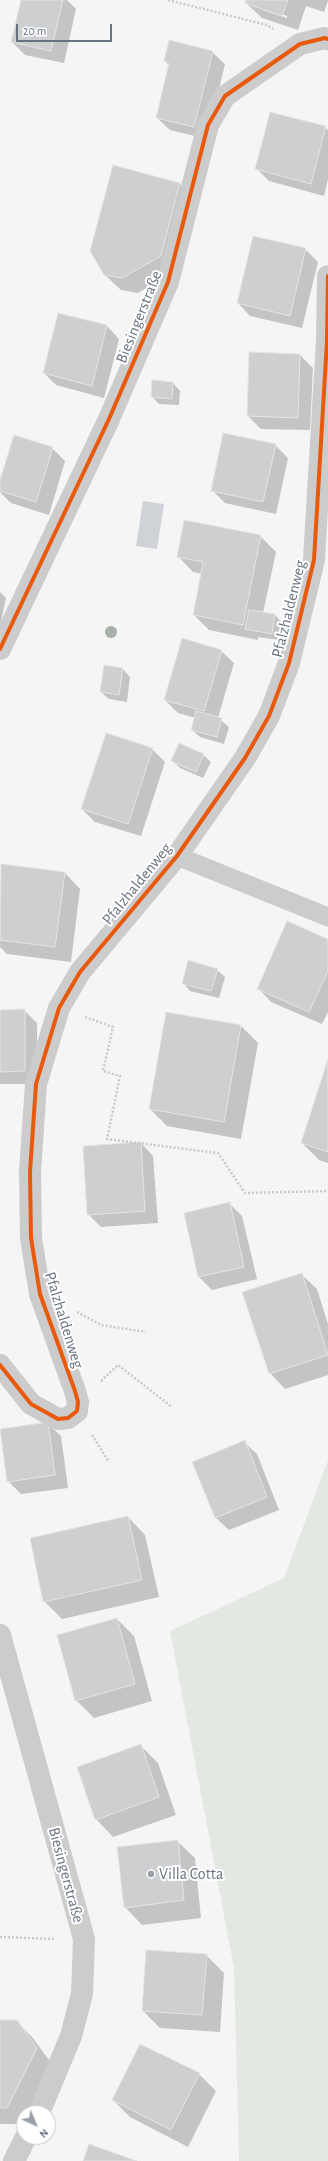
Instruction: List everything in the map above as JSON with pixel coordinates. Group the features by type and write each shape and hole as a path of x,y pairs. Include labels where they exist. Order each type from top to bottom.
{"street":[{"name":"Biesingerstraße","path":"0,648 109,419 168,282 208,125 225,96 296,47 325,38 328,39"},
{"name":"Pfalzhaldenweg","path":"78,1402 40,1294 31,1238 30,1172 36,1084 59,1008 80,972 177,856 245,758 269,716 289,663 314,560 327,341 328,276"},
{"path":"0,1365 31,1404 58,1419 68,1418 76,1411 78,1402"},
{"name":"Biesingerstraße","path":"0,1635 84,1939 82,1994 72,2036 42,2105"},
{"path":"14,2161 22,2145"}],"lane":[{"path":"177,856 328,917"}],"path":[{"path":"168,0 267,25 296,47"},
{"path":"59,1008 113,1027 103,1071 120,1076 107,1139 218,1153 245,1194 328,1192"},
{"path":"40,1294 102,1325 146,1332"},
{"path":"78,1402 118,1366 172,1407"},
{"path":"0,1937 84,1939"}],"shaded area":[{"path":"143,501 164,504 157,549 136,546"},
{"path":"328,1460 328,2161 239,2161 234,1968 170,1631 284,1578"}],"building":[{"path":"21,0 63,0 51,51 11,42"},
{"path":"246,0 288,0 282,16 245,3"},
{"path":"169,40 213,51 194,127 156,118 169,63 164,61"},
{"path":"270,112 326,126 311,184 255,169"},
{"path":"113,165 180,183 161,256 122,278 104,275 90,251"},
{"path":"253,236 306,248 290,316 237,303"},
{"path":"58,313 107,325 92,386 43,373"},
{"path":"249,352 300,354 298,418 247,416"},
{"path":"152,380 173,382 172,399 151,397"},
{"path":"223,433 276,444 263,502 211,491"},
{"path":"14,435 53,447 36,502 0,491 0,480"},
{"path":"184,520 261,535 243,625 193,615 203,562 177,557"},
{"path":"249,610 275,614 272,634 245,629"},
{"path":"182,638 222,650 204,711 164,700"},
{"path":"104,665 123,668 119,695 100,692"},
{"path":"196,711 222,718 217,737 191,730"},
{"path":"106,733 153,748 128,824 81,809"},
{"path":"179,743 204,754 196,772 171,761"},
{"path":"1,864 65,872 55,947 0,940"},
{"path":"287,921 328,939 328,971 309,1012 257,989"},
{"path":"188,960 218,969 211,991 182,984"},
{"path":"25,1009 25,1071 0,1072 0,1010"},
{"path":"166,1012 241,1025 224,1122 149,1109"},
{"path":"328,1059 328,1152 301,1143"},
{"path":"141,1142 145,1211 87,1215 83,1146"},
{"path":"230,1202 244,1267 198,1277 184,1213"},
{"path":"302,1273 328,1355 269,1374 242,1292"},
{"path":"48,1422 55,1475 7,1482 0,1429"},
{"path":"245,1440 267,1497 215,1518 192,1462"},
{"path":"128,1516 142,1580 43,1602 30,1538"},
{"path":"117,1618 135,1684 75,1701 57,1635"},
{"path":"141,1744 159,1797 95,1820 77,1767"},
{"name":"Villa Cotta","path":"178,1840 184,1900 124,1908 117,1847"},
{"path":"146,1950 207,1954 202,2015 142,2011"},
{"path":"0,2020 17,2020 37,2048 7,2108 0,2108"},
{"path":"140,2044 200,2073 171,2130 112,2100"},
{"path":"89,2144 137,2161 83,2161"}],"cycle path":[{"path":"0,649 109,419 168,282 208,125 225,96 300,44 325,38 328,39"},
{"path":"0,1365 31,1404 58,1419 68,1418 77,1411 78,1402 75,1391 40,1294 31,1238 30,1172 36,1084 59,1008 80,972 177,856 245,758 269,716 289,663 314,560 327,341 328,276"}],"place":[{"name":"Villa Cotta","path":"151,1874"}]}
